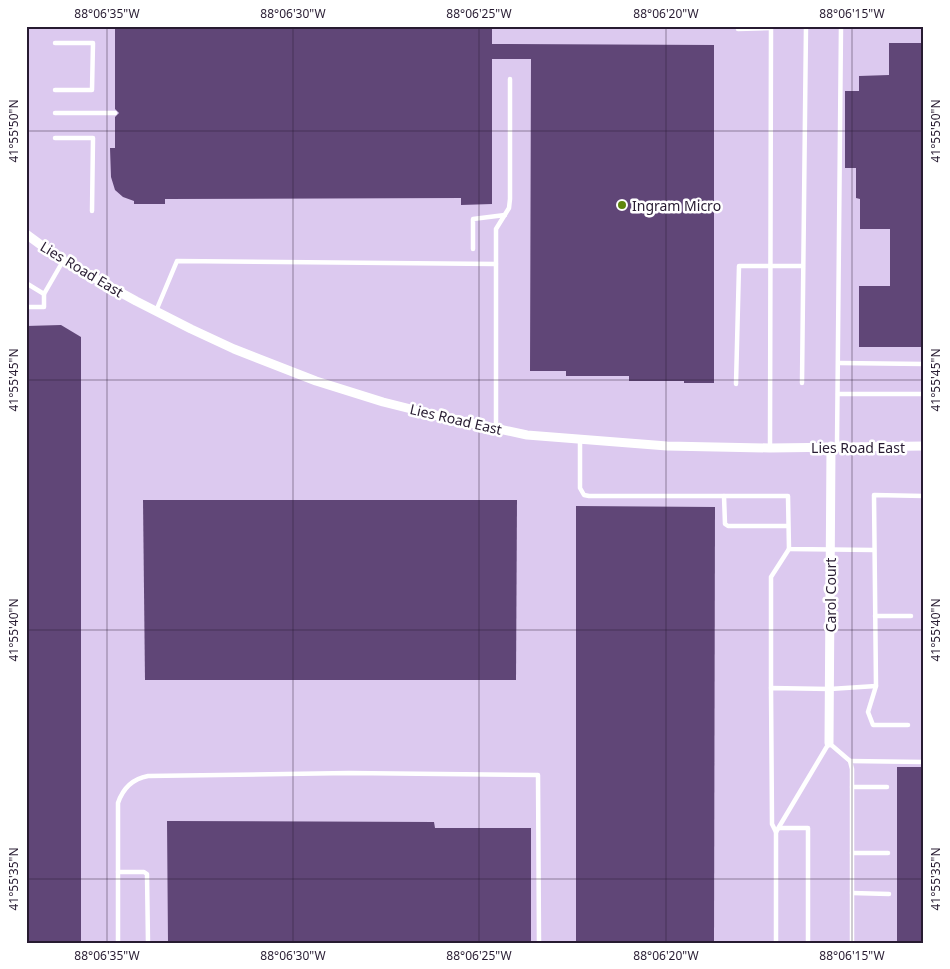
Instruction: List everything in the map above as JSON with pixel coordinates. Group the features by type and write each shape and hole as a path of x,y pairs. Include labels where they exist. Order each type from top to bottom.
{"street":[{"name":"Lies Road East","path":"26,234 63,260 156,311 234,349 316,381 383,402 527,435 580,440 667,446 770,448 924,446"},
{"name":"Carol Court","path":"829,743 830,549 834,446"}],"lane":[{"path":"738,26 738,29 772,27 770,448"},
{"path":"802,383 806,26"},
{"path":"834,446 838,394 841,26"},
{"path":"55,43 92,43 92,90 55,90"},
{"path":"496,428 496,229 509,208 510,199 510,79"},
{"path":"55,113 116,113"},
{"path":"56,138 92,138 92,211"},
{"path":"473,249 473,219 504,215"},
{"path":"26,307 44,307 44,294 63,260"},
{"path":"156,311 177,262 496,264"},
{"path":"736,384 739,266 803,266"},
{"path":"26,283 44,294"},
{"path":"838,363 924,364"},
{"path":"838,394 924,394"},
{"path":"580,440 580,488 584,495 788,496 789,549 772,577 772,824 778,830 808,828 808,943"},
{"path":"724,496 725,524 728,526 788,526"},
{"path":"908,725 873,725 868,712 876,686 874,496 924,496"},
{"path":"789,549 874,550"},
{"path":"875,616 911,616"},
{"path":"771,688 830,689 876,686"},
{"path":"776,943 778,830 829,743 850,761 852,769 852,943"},
{"path":"850,761 924,762"},
{"path":"118,943 118,803 121,793 126,786 141,777 349,773 538,775 539,943"},
{"path":"852,787 886,787"},
{"path":"852,852 888,853"},
{"path":"118,872 144,872 148,874 148,943"},
{"path":"852,893 889,894"}],"shaded area":[{"path":"26,26 924,26 924,943 26,943"}],"building":[{"name":"Ingram Micro","path":"115,26 492,26 492,44 714,45 714,383 629,381 629,376 566,376 566,371 530,371 531,59 492,59 492,204 461,205 461,198 165,199 165,204 134,204 134,201 123,197 115,190 111,177 110,148 115,148 115,117 119,113 115,109"},
{"path":"889,43 924,43 924,347 859,347 859,286 890,286 890,229 860,229 860,199 856,198 856,168 845,168 845,91 859,91 859,76 889,75"},
{"path":"61,325 81,337 81,943 26,943 26,326"},
{"path":"143,500 517,500 516,680 145,680"},
{"path":"576,506 715,507 714,943 576,943"},
{"path":"897,767 924,767 924,943 897,943"},
{"path":"167,821 434,822 435,828 531,828 531,943 168,943"}],"place":[{"name":"Ingram Micro","path":"622,205"}]}
